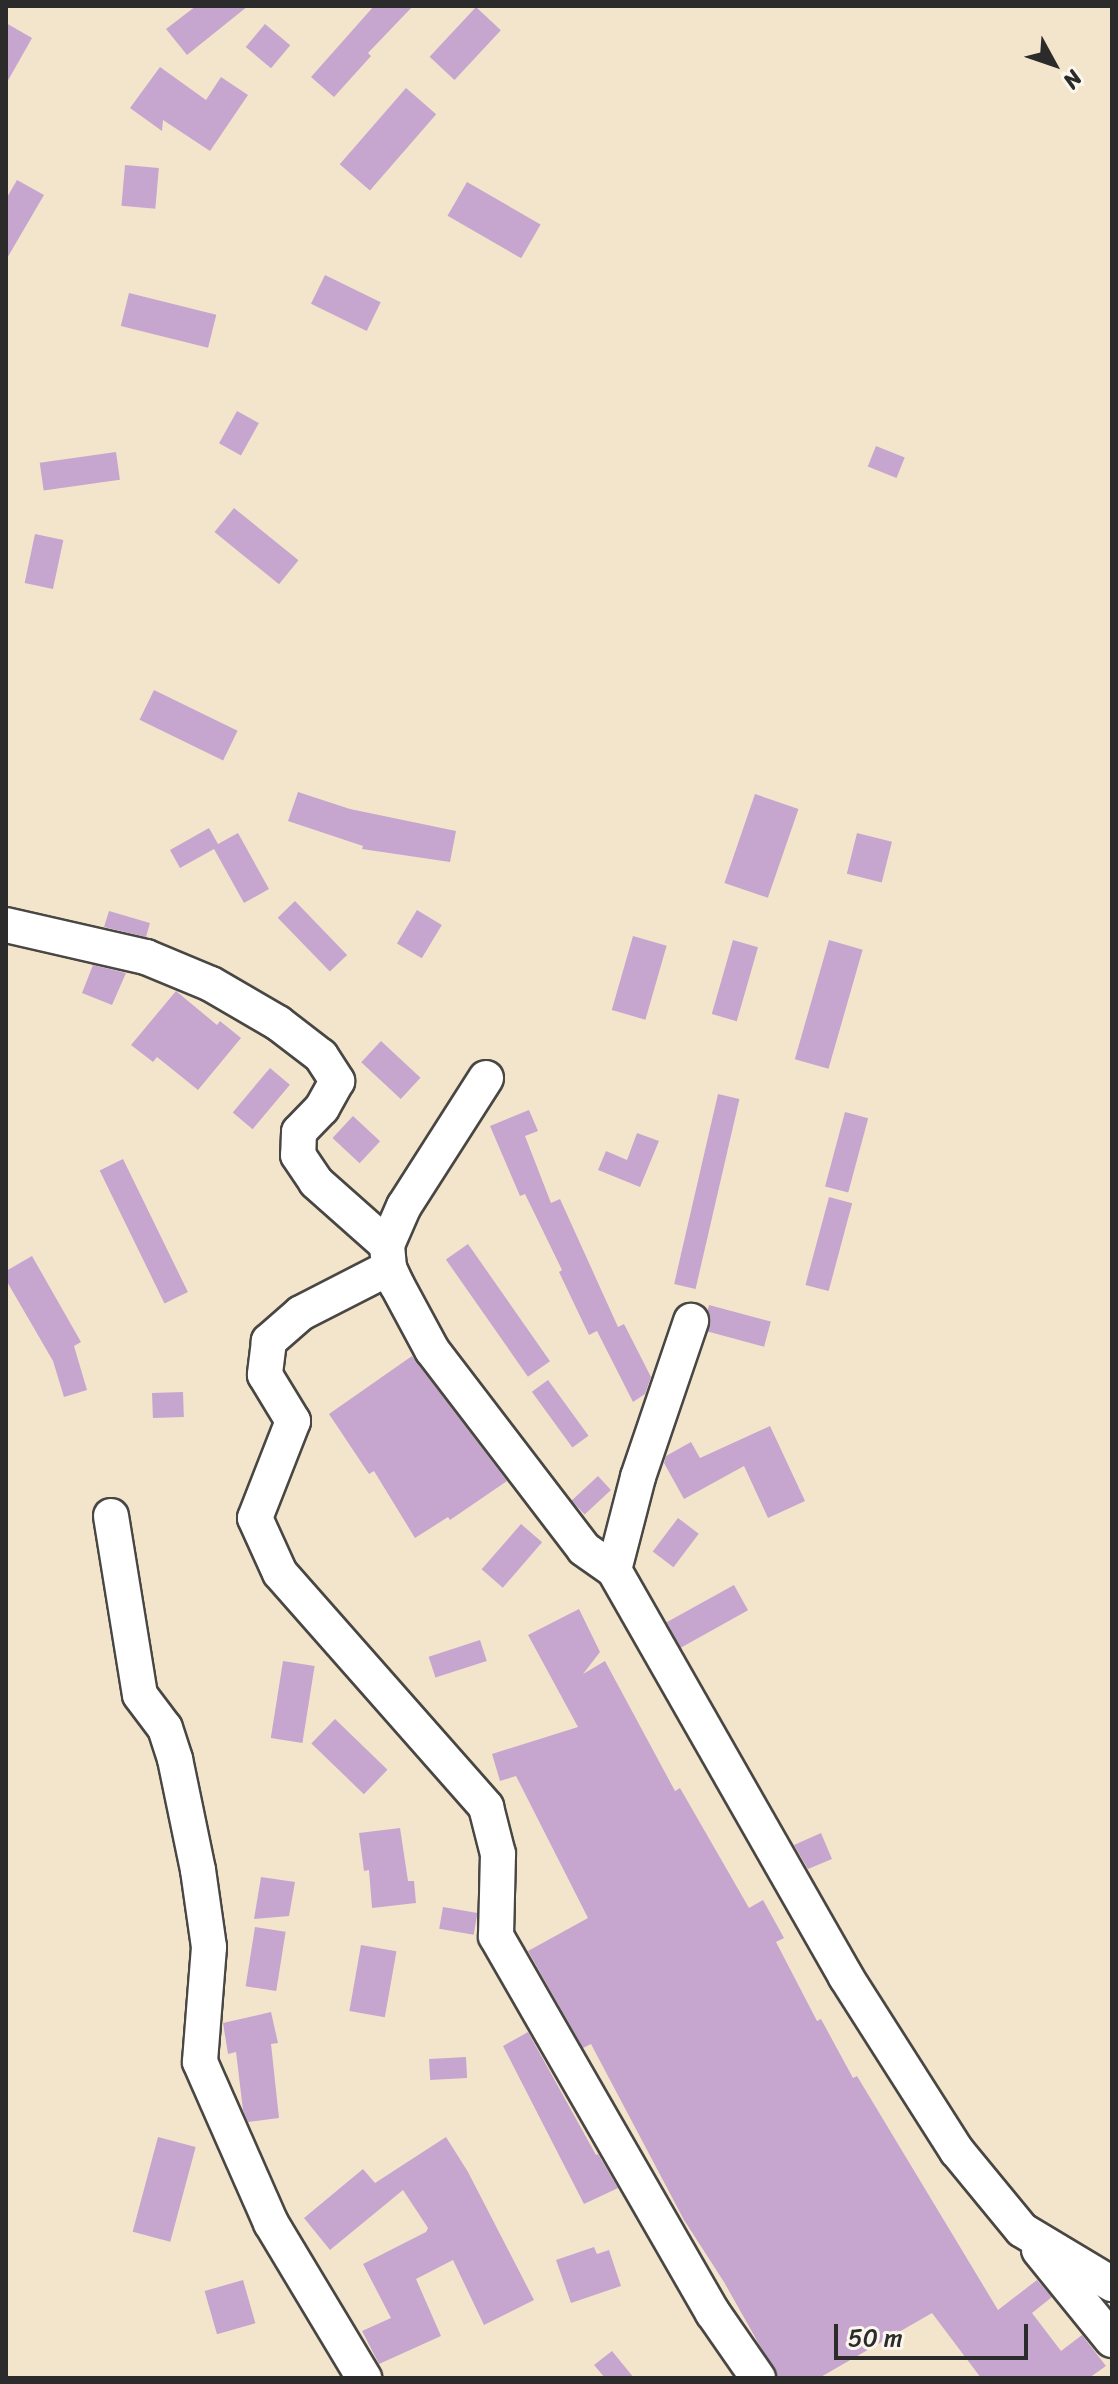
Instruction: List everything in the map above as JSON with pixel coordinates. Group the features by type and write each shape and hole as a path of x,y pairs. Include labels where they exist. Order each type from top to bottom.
{"street":[{"path":"6,925 146,957 211,984 278,1023 321,1056 337,1081 322,1108 299,1132 298,1155 316,1182 388,1256 432,1350 584,1549 614,1570 846,1977 957,2151 1112,2340"},
{"path":"486,1078 404,1206 388,1256 301,1313 269,1341 265,1375 293,1421 255,1518 280,1573 486,1807 498,1854 496,1936 713,2313 758,2378"},
{"path":"614,1570 638,1477 691,1321"},
{"path":"111,1516 140,1695 165,1728 175,1759 198,1870 209,1947 200,2062 271,2223 364,2378"},
{"path":"1022,2230 1112,2284"}],"building":[{"path":"196,6 248,6 187,55 166,29"},
{"path":"374,6 413,6 368,53 371,56 334,97 311,77"},
{"path":"476,7 501,30 454,80 430,57"},
{"path":"6,23 32,38 6,84"},
{"path":"265,24 290,45 271,68 246,47"},
{"path":"160,67 206,100 221,77 248,95 210,151 163,120 162,131 130,108"},
{"path":"406,88 436,114 370,190 340,164"},
{"path":"125,165 159,168 155,209 121,206"},
{"path":"17,180 44,195 6,260 6,199"},
{"path":"467,182 541,224 521,258 448,216"},
{"path":"325,275 381,302 367,331 311,304"},
{"path":"129,293 216,315 208,348 121,326"},
{"path":"237,411 259,423 241,455 219,443"},
{"path":"876,446 905,458 897,478 868,466"},
{"path":"116,452 120,480 44,490 40,463"},
{"path":"234,508 299,560 279,584 214,532"},
{"path":"35,534 63,540 53,589 25,583"},
{"path":"154,690 238,731 223,760 140,720"},
{"path":"298,792 350,809 456,831 450,862 362,849 363,846 288,821"},
{"path":"755,794 798,809 768,898 724,883"},
{"path":"209,828 218,844 238,833 269,889 244,903 214,849 180,868 170,850"},
{"path":"857,833 892,842 882,882 847,874"},
{"path":"295,901 347,955 330,972 278,918"},
{"path":"417,910 442,925 422,958 397,943"},
{"path":"109,911 150,923 146,937 104,927"},
{"path":"633,936 667,946 645,1020 612,1010"},
{"path":"733,940 758,947 737,1021 712,1014"},
{"path":"829,940 863,950 828,1069 795,1059"},
{"path":"93,965 126,973 112,1005 82,993"},
{"path":"176,991 217,1025 220,1021 241,1038 198,1090 157,1057 153,1062 131,1045"},
{"path":"381,1041 420,1078 401,1099 361,1062"},
{"path":"270,1068 290,1085 253,1129 233,1112"},
{"path":"718,1094 739,1099 696,1289 674,1284"},
{"path":"529,1110 538,1131 525,1136 551,1203 560,1199 618,1327 624,1324 651,1377 645,1394 633,1402 597,1331 589,1335 559,1272 562,1270 525,1194 520,1196 490,1126"},
{"path":"845,1112 868,1118 848,1193 825,1186"},
{"path":"353,1116 380,1141 360,1163 333,1138"},
{"path":"637,1133 659,1141 640,1187 598,1170 606,1151 627,1160"},
{"path":"123,1159 188,1292 165,1303 100,1170"},
{"path":"829,1197 852,1203 829,1291 805,1285"},
{"path":"468,1244 550,1361 528,1377 446,1259"},
{"path":"32,1256 81,1342 74,1346 87,1390 64,1397 53,1361 6,1280 6,1271"},
{"path":"709,1305 771,1322 764,1347 702,1330"},
{"path":"412,1356 507,1481 450,1520 448,1517 415,1538 374,1471 369,1474 329,1414"},
{"path":"548,1380 589,1436 572,1448 532,1392"},
{"path":"183,1392 184,1417 153,1418 152,1393"},
{"path":"770,1426 805,1501 768,1518 744,1466 684,1499 664,1463 666,1456 691,1442 700,1458"},
{"path":"598,1476 611,1490 585,1514 572,1501"},
{"path":"678,1518 699,1534 673,1567 653,1552"},
{"path":"521,1524 542,1542 503,1588 482,1569"},
{"path":"734,1585 748,1610 681,1648 667,1622"},
{"path":"579,1609 600,1652 583,1674 605,1661 675,1791 680,1788 749,1908 763,1900 784,1938 776,1942 817,2021 821,2019 853,2078 857,2076 998,2310 1037,2280 1052,2297 1032,2313 1061,2351 1082,2335 1106,2366 1089,2378 981,2378 932,2313 819,2378 778,2378 724,2282 684,2220 591,2044 583,2048 528,1951 588,1918 516,1776 500,1781 492,1754 578,1727 528,1635"},
{"path":"480,1640 487,1661 435,1678 429,1657"},
{"path":"283,1661 315,1666 302,1743 271,1738"},
{"path":"335,1719 388,1770 364,1794 311,1743"},
{"path":"400,1828 408,1881 414,1881 416,1903 372,1908 369,1870 364,1871 359,1833"},
{"path":"821,1833 832,1859 808,1869 794,1845"},
{"path":"261,1877 295,1882 289,1916 254,1919"},
{"path":"443,1907 477,1913 474,1935 439,1929"},
{"path":"255,1927 286,1932 276,1991 246,1986"},
{"path":"361,1945 396,1951 385,2017 349,2011"},
{"path":"271,2012 278,2043 271,2044 279,2118 248,2122 243,2110 236,2052 228,2054 223,2023"},
{"path":"528,2032 596,2155 618,2188 584,2204 503,2046"},
{"path":"466,2057 467,2078 430,2080 429,2059"},
{"path":"158,2137 196,2147 170,2242 133,2232"},
{"path":"446,2137 468,2172 534,2300 484,2325 453,2260 416,2279 441,2336 379,2364 362,2331 391,2318 363,2264 426,2232 428,2228 403,2190 330,2250 304,2218 363,2169 375,2183"},
{"path":"594,2247 597,2254 609,2250 621,2286 571,2303 556,2260"},
{"path":"243,2280 255,2323 217,2334 205,2291"},
{"path":"612,2351 634,2378 605,2378 594,2365"}]}
